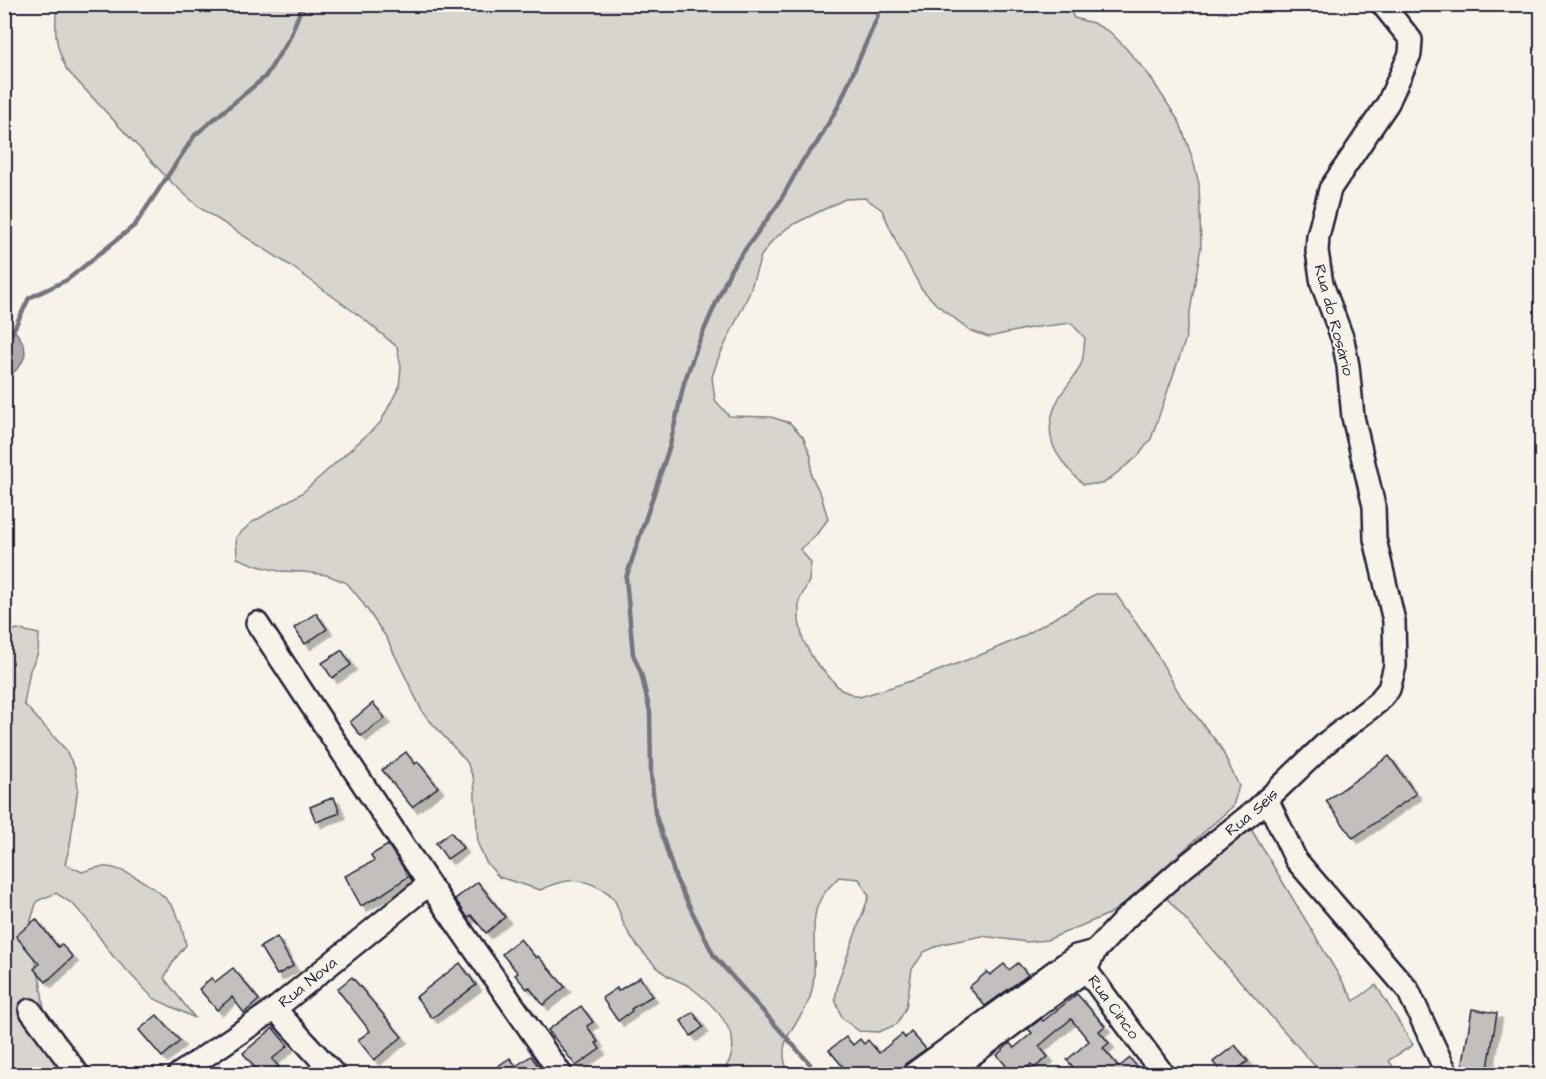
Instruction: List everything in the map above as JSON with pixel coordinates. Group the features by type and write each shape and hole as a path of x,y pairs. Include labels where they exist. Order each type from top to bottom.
{"street":[{"name":"Rua do Rosário","path":"1382,4 1411,40 1410,54 1388,103 1330,189 1318,236 1317,251 1322,284 1343,340 1348,366 1353,417 1374,506 1377,549 1394,621 1395,666"},
{"path":"257,623 429,884 561,1074"},
{"name":"Rua Seis","path":"946,1074 1086,959 1126,918 1161,887 1267,800 1326,743 1378,702 1389,689 1395,666"},
{"path":"1267,800 1296,860 1408,990 1447,1074"},
{"name":"Rua Nova","path":"179,1074 275,1009 429,884"},
{"path":"913,1074 1086,959"},
{"name":"Rua Cinco","path":"1086,959 1163,1074"},
{"path":"275,1009 334,1074"},
{"path":"30,1010 78,1074"}],"shaded area":[{"path":"1067,4 1074,18 1093,23 1110,32 1149,75 1180,123 1199,184 1201,247 1185,341 1151,439 1138,456 1103,484 1083,484 1057,454 1050,433 1054,410 1060,396 1080,365 1085,338 1071,323 1030,328 989,337 971,331 936,304 921,288 882,210 865,198 845,199 790,226 773,240 761,256 749,294 718,359 712,377 715,400 729,416 771,417 790,423 803,437 811,456 811,475 821,495 828,519 816,535 800,549 811,563 809,581 799,601 799,621 803,640 814,660 841,690 860,697 917,679 1022,637 1096,594 1116,594 1152,646 1182,698 1220,746 1239,786 1233,806 1125,903 1109,914 1047,940 1027,942 982,936 942,944 924,952 912,969 906,1008 897,1024 879,1032 859,1031 842,1018 835,999 839,979 869,896 859,879 839,877 823,895 817,907 814,926 814,980 808,1002 791,1030 784,1049 789,1074 720,1074 729,1062 733,1049 732,1037 720,1014 700,994 655,966 628,932 615,901 609,894 592,884 577,881 562,882 540,890 499,877 486,862 478,844 474,780 467,762 423,713 386,637 347,583 327,575 279,571 237,558 236,537 251,523 302,493 380,423 399,387 401,367 397,347 365,320 291,266 200,208 170,181 67,70 56,38 57,5"},
{"path":"13,329 20,337 25,351 18,368 5,381 5,333"},
{"path":"17,629 39,634 38,653 30,670 24,704 65,749 75,768 78,787 65,864 82,872 100,867 119,870 140,879 159,892 172,906 179,920 186,945 164,978 195,1018 153,998 112,955 73,904 56,893 37,901 31,920 30,942 40,980 46,1024 62,1074 5,1074 4,633"},
{"path":"1251,829 1354,1001 1376,985 1413,1045 1389,1060 1397,1074 1322,1074 1165,896"}],"building":[{"path":"316,613 327,629 305,644 294,628"},
{"path":"342,650 351,665 332,678 322,663"},
{"path":"373,703 385,718 361,736 350,722"},
{"path":"406,752 415,764 418,762 438,787 412,807 382,770"},
{"path":"1389,756 1416,794 1353,838 1326,801"},
{"path":"334,797 340,813 316,822 310,807"},
{"path":"451,832 463,848 447,859 436,843"},
{"path":"388,845 409,876 361,906 345,876 374,861 371,855"},
{"path":"478,882 505,917 486,933 471,915 468,918 455,899"},
{"path":"36,919 58,947 61,944 73,957 46,982 34,969 39,964 16,936"},
{"path":"277,937 293,966 277,975 260,947"},
{"path":"520,939 565,987 543,1005 529,987 527,989 515,975 518,973 502,954"},
{"path":"460,963 476,985 432,1018 416,997"},
{"path":"1018,963 1028,975 985,1006 969,987 987,972 990,975 1004,964 1009,970"},
{"path":"233,968 259,1000 244,1013 232,997 217,1010 199,989 211,978 215,982"},
{"path":"352,977 402,1037 374,1060 358,1040 370,1031 337,989"},
{"path":"640,977 652,996 631,1009 632,1011 618,1021 602,998"},
{"path":"1077,994 1105,1026 1099,1031 1109,1043 1103,1048 1119,1067 1130,1058 1138,1068 1130,1074 1079,1074 1067,1060 1089,1041 1071,1019 1039,1046 1048,1057 1034,1068 1031,1064 1019,1074 1013,1074 997,1055 1010,1043 1014,1048 1032,1033 1028,1029 1041,1019 1043,1021"},
{"path":"581,1006 593,1022 587,1026 600,1049 576,1066 548,1030"},
{"path":"1472,1009 1497,1013 1487,1074 1461,1074"},
{"path":"693,1012 703,1027 691,1036 681,1021"},
{"path":"157,1015 180,1041 162,1057 139,1030"},
{"path":"273,1028 288,1046 272,1059 279,1067 269,1074 260,1074 243,1053"},
{"path":"911,1032 926,1049 905,1064 900,1074 849,1074 829,1050 846,1037 853,1045 860,1039 864,1044 868,1040 879,1053 902,1034 905,1038"},
{"path":"1235,1045 1248,1061 1231,1074 1222,1074 1213,1062"},
{"path":"531,1056 544,1074 486,1074 510,1058 516,1066"}],"waterway":[{"path":"12,333 29,298 67,280 135,225 195,135 265,77 289,39 303,4"},
{"path":"810,1064 714,956 676,879 655,813 651,773 650,712 641,673 633,654 626,578 670,445 684,383 698,344 731,269 779,203 803,160 817,143 839,105 877,18 880,4"}]}
